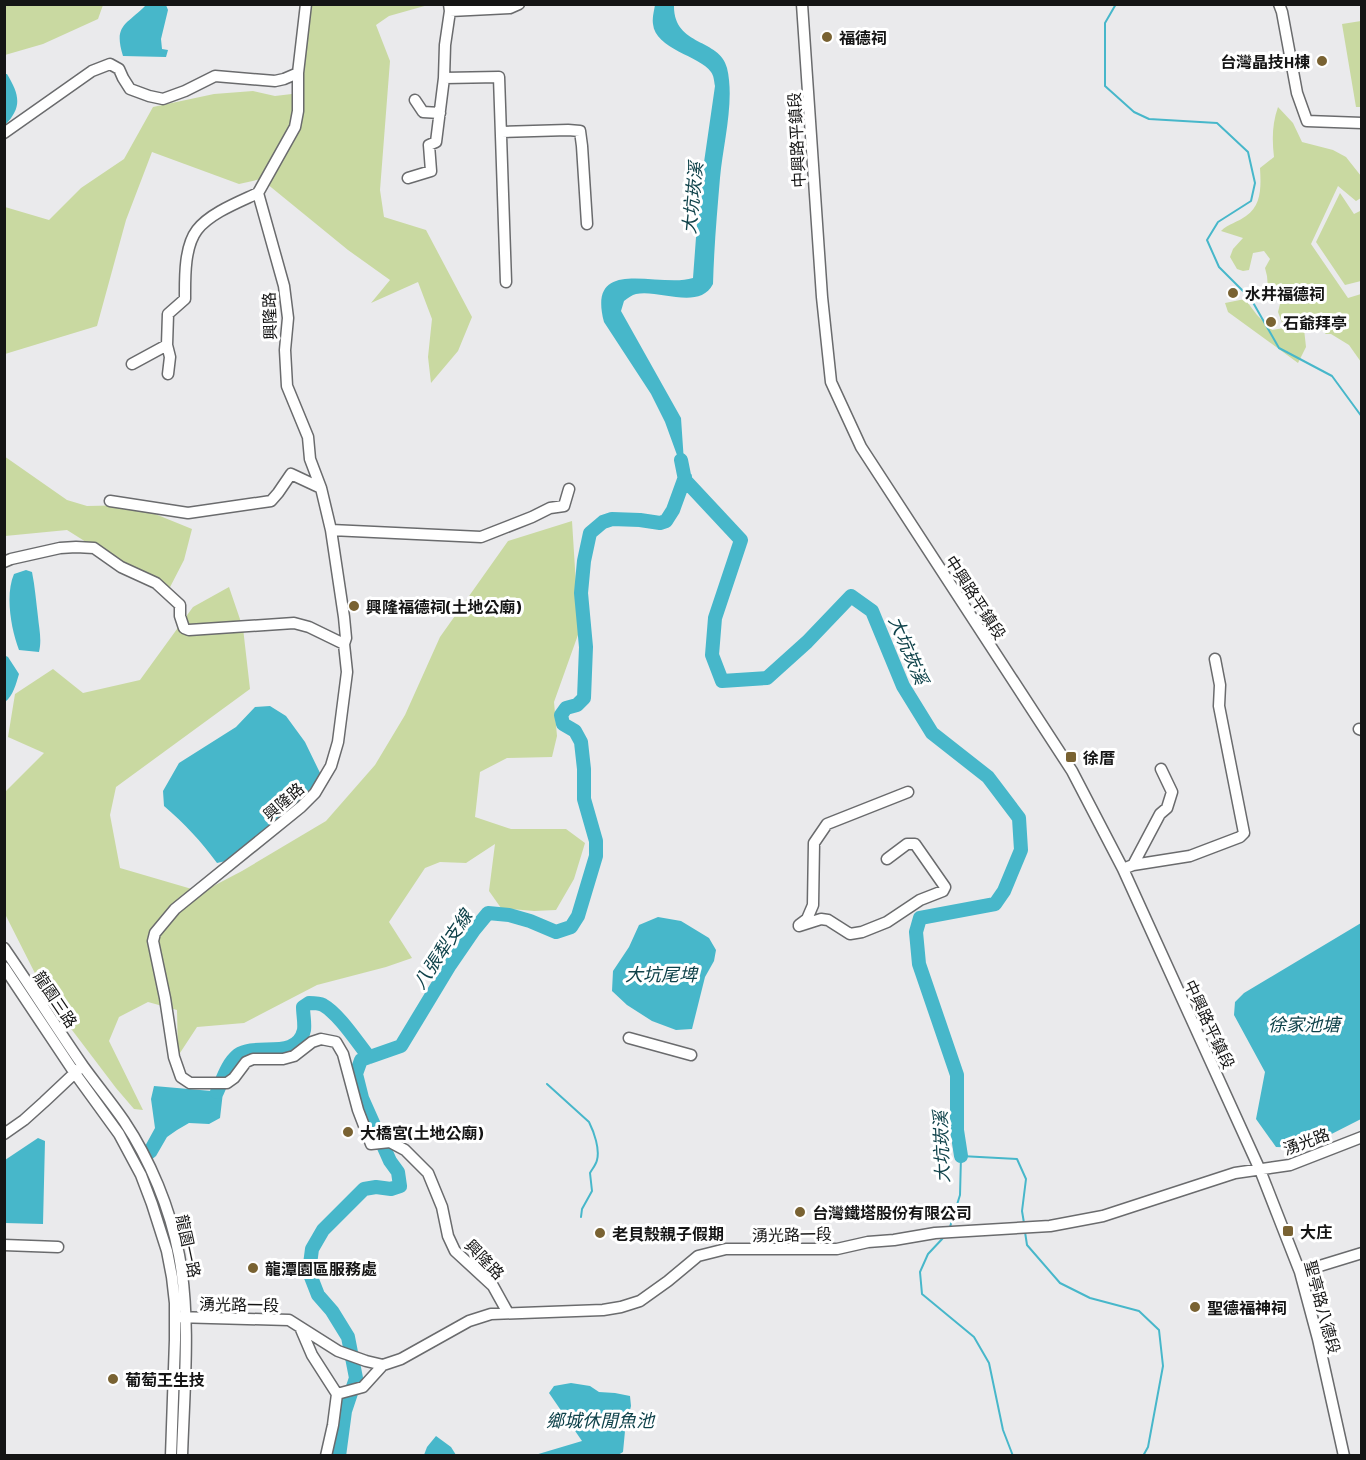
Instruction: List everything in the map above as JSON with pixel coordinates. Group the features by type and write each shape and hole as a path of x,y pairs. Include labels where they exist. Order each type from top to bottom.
{"street":[{"path":"168,374 170,357 167,345 168,315 185,299 185,272 189,248 196,230 212,216 258,193 295,127 298,111 298,73 306,4"},
{"path":"408,178 431,171 429,145 436,142 450,8 510,8 519,4"},
{"name":"中興路平鎮段","path":"802,4 822,297 831,382 861,447 1072,771 1128,867 1260,1170"},
{"path":"1279,4 1297,93 1307,121 1362,123"},
{"path":"4,134 92,71 110,64 119,69 130,89 163,99 185,92 215,76 275,81 298,73"},
{"path":"444,78 499,77 506,282"},
{"path":"415,100 423,112 440,113"},
{"path":"502,132 580,131 587,224"},
{"name":"興隆路","path":"258,193 284,286 288,318 285,350 286,386 308,437 310,459 321,489 331,530 344,617 346,638 344,644 348,672 338,742 330,766 315,793 301,807 175,909 155,933 153,941 176,1066 181,1077 190,1083 227,1083 234,1078 246,1062 253,1059 283,1059 294,1056 312,1042 321,1039 336,1042 343,1054 358,1110 371,1144 390,1142 405,1150 428,1173 442,1207 447,1236 455,1251 493,1286 508,1312"},
{"path":"132,364 167,345"},
{"path":"110,501 188,513 271,501 291,474 321,489"},
{"path":"331,530 481,537 550,508 564,506 569,489"},
{"path":"4,562 60,548 94,548 121,567 156,583 180,605 180,616 184,628 189,630 294,623 309,627 344,644"},
{"path":"1128,867 1190,856 1240,837 1244,833 1219,706 1220,685 1215,659"},
{"path":"1128,867 1167,808 1173,792 1161,770"},
{"path":"887,859 907,844 915,843 945,887 943,891 920,900 887,922 862,932 850,934 828,920 822,919 799,926 807,919 813,905 814,843 827,824 908,792"},
{"name":"龍園三路","path":"4,948 78,1069"},
{"name":"龍園三路","path":"4,967 78,1069"},
{"path":"629,1038 692,1055"},
{"path":"4,1134 24,1120 78,1069"},
{"name":"龍園一路","path":"78,1069 124,1121 145,1157 168,1214 179,1254 183,1289 171,1455"},
{"name":"湧光路","path":"1260,1170 1290,1165 1362,1137"},
{"name":"湧光路一段","path":"180,1318 290,1320 338,1351 383,1365 401,1359 469,1321 491,1314 578,1312 621,1307 640,1301 698,1256 726,1249 837,1249 868,1242 935,1233 1050,1226 1103,1216 1235,1173 1260,1170"},
{"name":"聖亭路八德段","path":"1260,1170 1300,1272 1318,1339 1344,1455"},
{"path":"4,1245 58,1247"},
{"path":"1300,1272 1362,1253"},
{"name":"龍園一路","path":"180,1318 185,1362 182,1455"},
{"path":"300,1327 312,1355 337,1394 326,1455"},
{"path":"337,1394 363,1387 383,1365"}],"green space":[{"path":"5,4 103,5 98,19 43,44 5,55"},
{"path":"311,5 428,5 389,16 376,25 390,61 380,190 384,217 426,230 472,317 458,351 431,383 428,357 432,319 418,282 371,303 390,280 348,250 261,179 239,184 152,152 126,220 97,326 5,354 5,207 49,220 81,188 124,159 153,107 214,94 253,91 275,96 300,93"},
{"path":"1361,21 1362,107 1356,107 1342,24"},
{"path":"1278,107 1293,123 1302,142 1333,150 1346,157 1361,176 1361,198 1356,201 1338,186 1311,244 1348,298 1361,294 1361,362 1349,345 1331,334 1326,334 1314,324 1304,329 1306,347 1298,363 1228,312 1225,303 1245,299 1272,330 1284,328 1278,312 1281,300 1268,288 1265,268 1270,259 1264,251 1253,253 1249,270 1237,269 1230,257 1233,249 1243,238 1221,231 1251,212 1258,201 1260,168 1274,157 1273,132"},
{"path":"1340,193 1354,214 1362,210 1361,281 1345,285 1316,242"},
{"path":"4,456 67,500 87,506 133,505 192,529 184,560 167,593 67,530 5,536"},
{"path":"572,521 579,632 554,702 557,736 552,757 507,758 480,772 475,817 511,829 566,829 585,843 574,879 556,910 501,908 489,891 495,844 466,863 440,862 425,868 389,922 412,958 317,985 244,1023 197,1027 178,1056 177,1010 148,1002 119,1017 109,1041 143,1110 134,1109 47,997 5,914 5,792 44,753 8,737 15,694 53,669 83,693 140,680 193,607 229,587 243,628 250,689 116,787 110,815 120,868 202,892 326,821 375,765 405,715 440,637 508,541"}],"water":[{"path":"146,5 166,5 168,10 161,39 162,49 168,50 166,57 123,56 120,45 121,31 128,21"},
{"path":"655,5 674,5 676,19 681,28 723,58 727,68 730,94 720,178 713,284 707,292 689,298 636,294 624,301 621,311 681,418 685,477 665,422 651,394 604,322 601,301 606,288 616,281 693,278 699,197 715,86 712,74 705,66 661,40 653,22"},
{"path":"5,74 14,88 17,106 5,125"},
{"path":"26,570 32,572 34,583 40,634 39,652 19,650 12,622 11,582 14,574"},
{"path":"4,655 8,657 19,674 12,693 5,702"},
{"path":"270,706 286,716 305,742 322,777 239,858 217,863 192,833 164,806 163,791 179,763 236,727 255,707"},
{"name":"大坑尾埤","path":"658,917 681,921 709,938 716,950 714,961 705,977 692,1029 676,1030 652,1021 627,1005 612,991 613,971 629,947 639,925"},
{"name":"徐家池塘","path":"1361,923 1361,1119 1304,1148 1276,1147 1256,1119 1265,1072 1234,1015 1235,1002 1244,993"},
{"path":"154,1086 223,1092 220,1118 209,1124 189,1123 177,1130 167,1137 156,1156 151,1160 144,1148 155,1128 151,1099"},
{"path":"38,1138 45,1141 43,1224 5,1223 5,1160"},
{"name":"鄉城休閒魚池","path":"571,1383 590,1386 599,1392 630,1396 631,1406 623,1452 618,1455 535,1455 582,1441 549,1393 554,1386"},
{"path":"436,1436 451,1447 456,1455 424,1455"}],"waterway":[{"path":"1116,4 1105,23 1105,86 1134,112 1149,119 1217,123 1248,152 1255,183 1251,201 1218,222 1207,240 1219,267 1251,299 1279,348 1332,376 1362,417"},
{"name":"大坑崁溪","path":"681,460 685,480 741,540 715,618 712,655 722,681 767,678 807,642 851,596 872,611 903,686 932,733 988,777 1019,818 1021,850 1004,891 995,904 920,918 916,932 919,964 957,1075 957,1130 961,1156"},
{"name":"八張犁支線","path":"339,1456 345,1411 356,1378 348,1337 332,1311 318,1295 309,1272 312,1249 323,1230 364,1189 376,1187 391,1189 400,1186 398,1172 390,1161 362,1098 356,1074 361,1060 401,1046 450,965 488,913 509,915 556,932 571,927 578,916 596,856 596,841 584,799 581,742 575,731 563,724 561,715 566,708 577,705 584,698 586,647 581,593 590,533 603,522 612,519 660,523 666,521 673,510 685,477"},
{"name":"大坑崁溪","path":"217,1092 228,1067 238,1055 246,1051 285,1048 300,1039 304,1030 303,1007 309,1003 321,1004 329,1009 369,1057"},
{"path":"547,1084 589,1122 596,1141 597,1160 590,1173 592,1191 582,1209 581,1217"},
{"path":"950,1227 960,1195 961,1156 1017,1159 1026,1179 1022,1211 1024,1223"},
{"path":"1025,1232 1027,1245 1060,1283 1090,1298 1139,1311 1159,1330 1163,1366 1148,1447 1143,1456"},
{"name":"大坑崁溪","path":"944,1237 928,1254 920,1272 922,1294 974,1337 989,1363 1003,1430 1013,1456"}],"place":[{"name":"福德祠","path":"827,37"},
{"name":"台灣晶技H棟","path":"1322,61"},
{"name":"水井福德祠","path":"1233,293"},
{"name":"石爺拜亭","path":"1271,322"},
{"name":"興隆福德祠(土地公廟)","path":"354,606"},
{"name":"徐厝","path":"1071,757"},
{"name":"大橋宮(土地公廟)","path":"348,1132"},
{"name":"台灣鐵塔股份有限公司","path":"800,1212"},
{"name":"大庄","path":"1288,1231"},
{"name":"老貝殼親子假期","path":"600,1233"},
{"name":"龍潭園區服務處","path":"253,1268"},
{"name":"聖德福神祠","path":"1195,1307"},
{"name":"葡萄王生技","path":"113,1379"}]}
